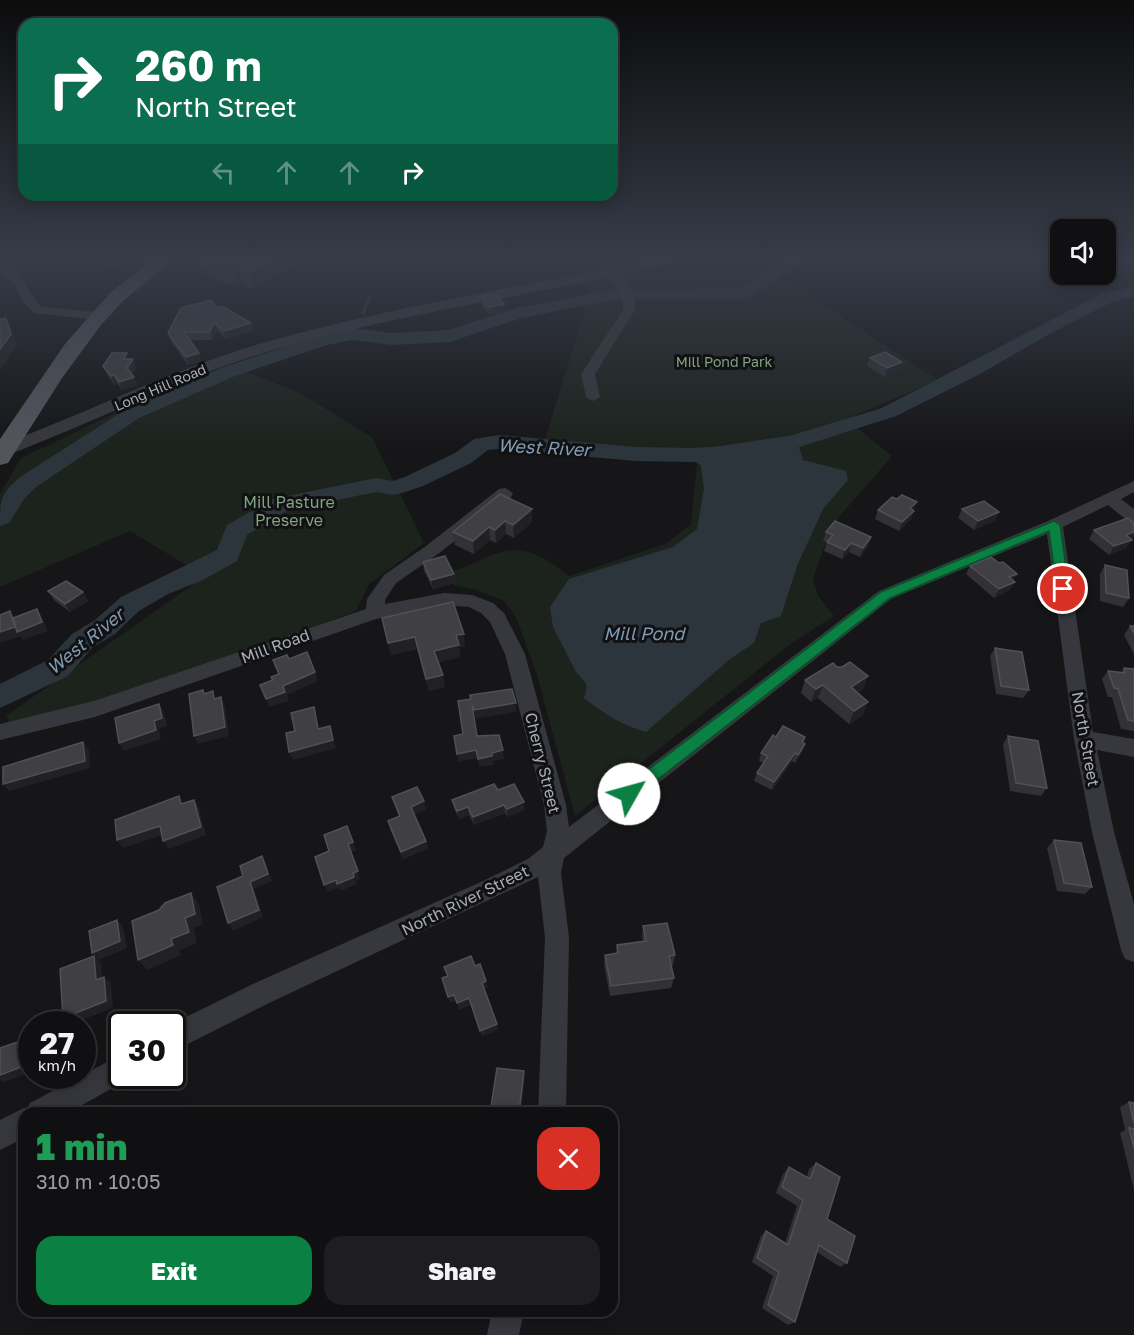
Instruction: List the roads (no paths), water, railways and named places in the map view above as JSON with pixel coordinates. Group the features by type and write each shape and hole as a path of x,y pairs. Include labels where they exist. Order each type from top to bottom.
{"main road":[{"path":"3,453 94,321"}],"street":[{"name":"Long Hill Road","path":"3,453 189,374 273,346 371,321"},
{"path":"593,397 588,374 622,321"},
{"name":"North River Street","path":"186,1032 273,988 490,890 536,866 885,595 1054,525 1134,486"},
{"path":"375,613 376,599 390,579 432,550 505,493"},
{"path":"1109,498 1134,517"},
{"name":"North Street","path":"1054,525 1084,739 1102,832 1134,950"},
{"name":"Cherry Street","path":"375,613 455,598 480,604 497,618 515,654 555,805 558,831 549,873 557,937 552,1107"},
{"name":"Mill Road","path":"0,732 95,709 375,613"},
{"path":"1084,739 1134,748"},
{"path":"51,1107 108,1075"},
{"path":"0,1136 18,1126"},
{"path":"502,1335 506,1317"}],"water":[{"name":"Mill Pond","path":"788,436 798,444 803,460 846,471 848,480 823,509 797,566 781,616 761,623 754,643 730,659 646,732 621,722 584,698 587,687 576,672 553,627 550,607 569,579 673,547 697,529 704,489 701,466 694,460 694,450"}],"waterway":[{"path":"0,518 15,494 28,482 132,414 228,372 322,341 353,334 391,339 450,336 493,321"},
{"name":"West River","path":"0,697 58,668 82,641 105,627 130,604 228,555 236,531 281,504 376,485 394,488 415,481 463,458 482,444 499,442 636,454 693,455 757,451 781,446 889,412 971,371 1060,321"},
{"path":"353,334 357,327"}],"park label":[{"name":"Mill Pond Park","path":"724,361"},
{"name":"Mill Pasture Preserve","path":"289,511"}]}
